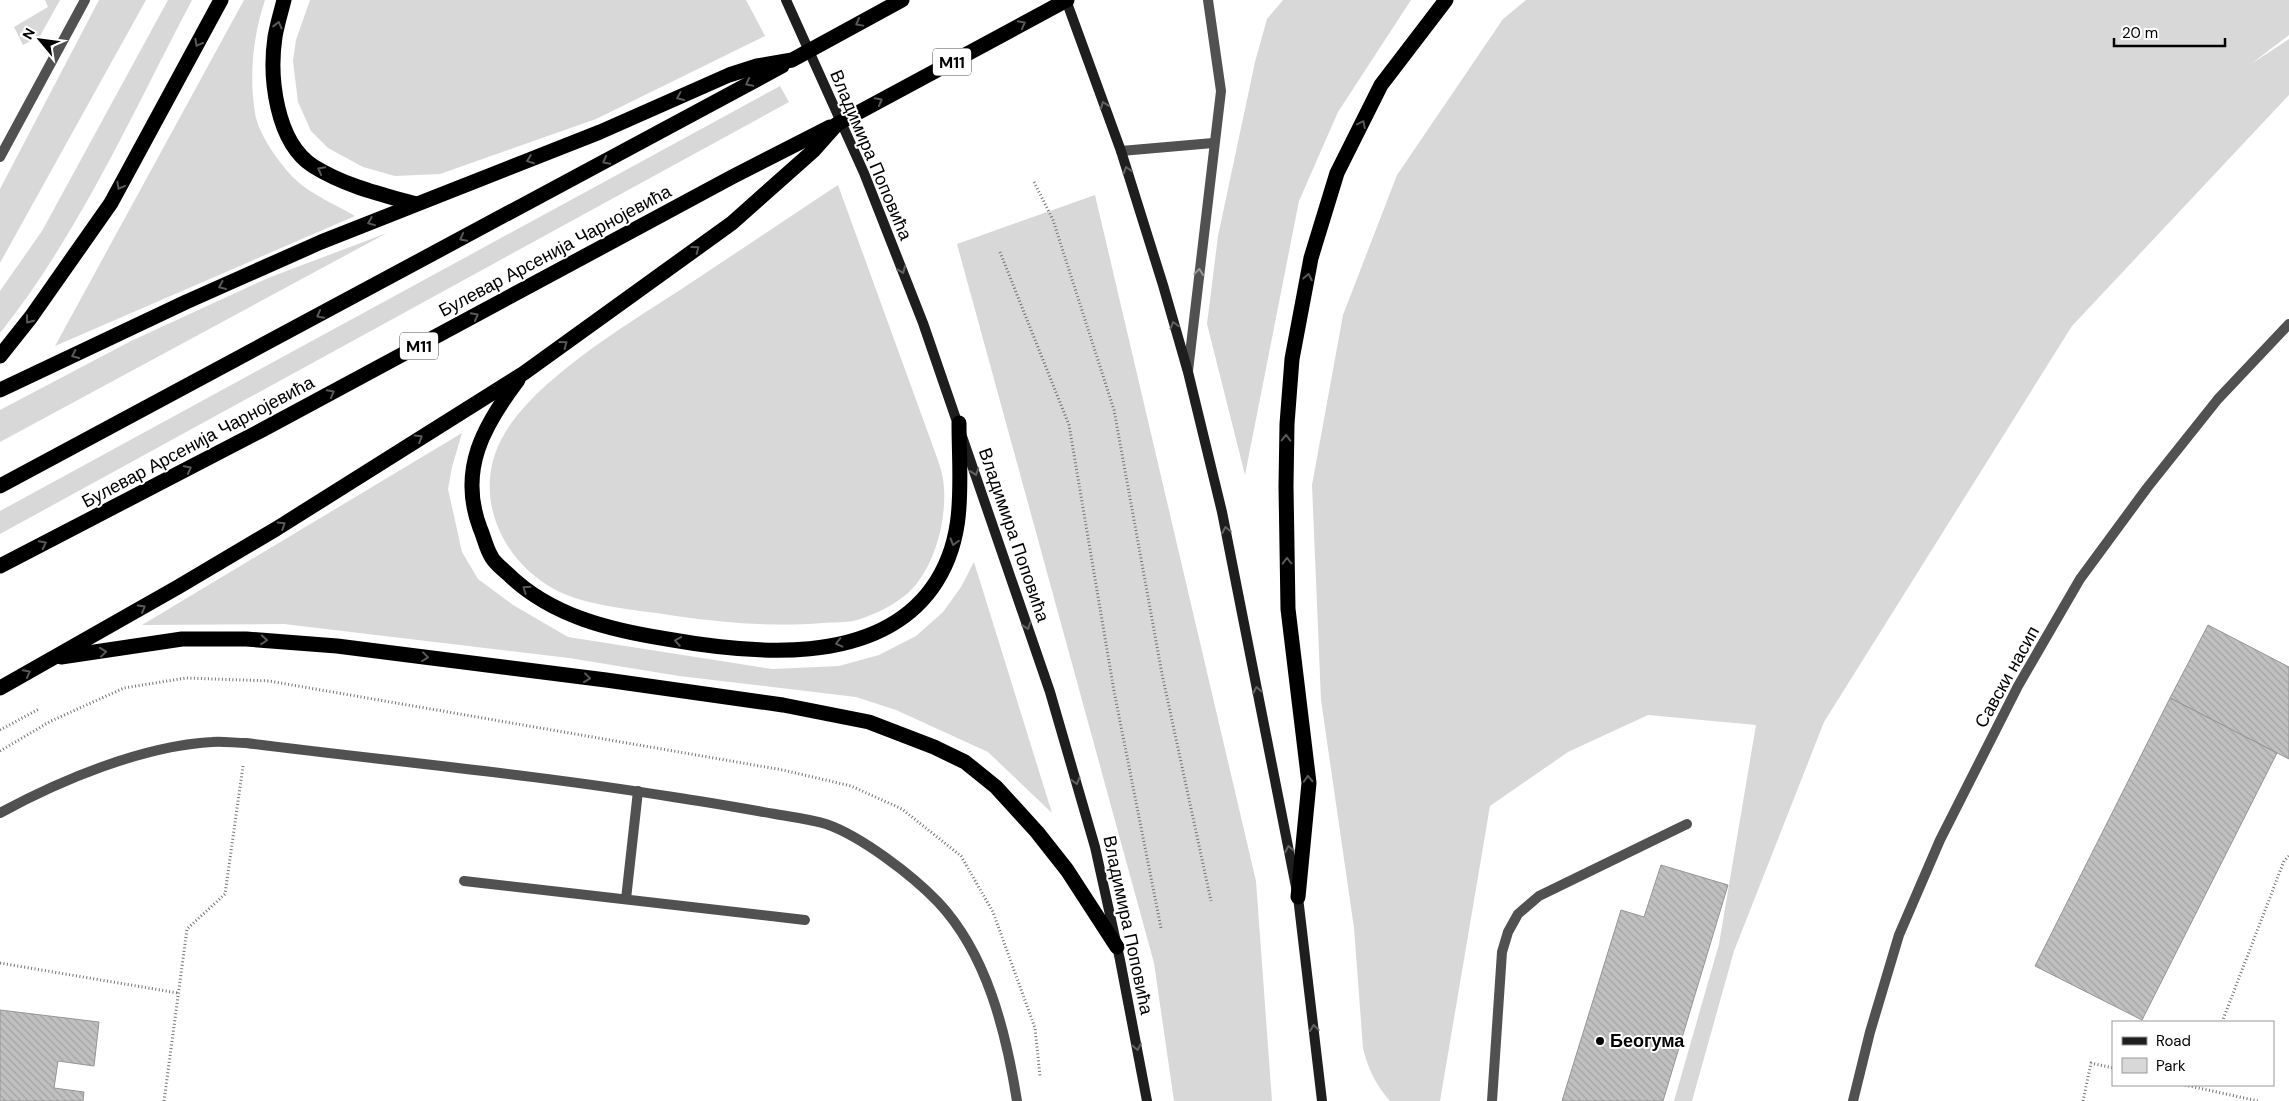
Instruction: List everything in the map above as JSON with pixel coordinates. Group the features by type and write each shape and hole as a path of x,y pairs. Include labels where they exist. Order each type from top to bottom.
{"highway":[{"path":"0,356 31,318 111,203 221,0"},
{"path":"284,0 275,37 273,65 278,111 292,144 311,165 352,186 416,204"},
{"path":"0,486 902,0"},
{"name":"M11","path":"836,124 1067,0"},
{"path":"1298,897 1309,783 1288,609 1286,486 1287,424 1292,359 1311,258 1337,173 1381,85 1446,0"},
{"path":"0,390 186,302 321,242 600,132 729,76 756,66 792,60"},
{"path":"0,688 276,529 524,373 732,223 813,151 836,124"},
{"name":"Булевар Арсенија Чарнојевића","path":"0,566 271,426 732,177 836,124"},
{"path":"524,373 494,412 477,452 472,481 476,517 491,557 520,586 550,605 590,623 628,633 714,647 780,651 821,648 858,639 893,624 921,601 941,574 952,551 958,530 960,512 959,424"},
{"path":"54,658 182,639 246,639 337,646 606,680 783,705 869,722 934,747 964,762 996,787 1037,832 1067,870 1117,948"}],"main road":[{"name":"Владимира Поповића","path":"786,0 864,173 923,323 1050,692 1095,847 1147,1101"},
{"path":"1067,0 1121,151 1188,372 1222,512 1298,897 1322,1101"}],"street":[{"path":"0,157 85,0"},
{"path":"1188,372 1221,91 1208,0"},
{"path":"1121,151 1214,143"},
{"name":"Савски насип","path":"1853,1101 1870,1032 1899,934 1940,840 2018,686 2080,579 2147,488 2218,399 2289,324"},
{"path":"0,813 38,794 142,755 212,742 246,743 638,791 825,824 865,844 905,874 938,902 958,927 975,955 991,994 1010,1052 1018,1101"},
{"path":"626,899 638,791"},
{"path":"1492,1101 1502,952 1508,932 1518,914 1539,896 1687,824"},
{"path":"464,881 805,920"}],"path":[{"path":"1034,182 1053,220 1114,410 1162,674 1212,901"},
{"path":"1000,252 1069,425 1114,691 1161,928"},
{"path":"0,730 39,709"},
{"path":"164,1101 187,929 225,894 246,743"},
{"path":"2222,1021 2284,861 2289,856"},
{"path":"0,964 178,994"},
{"path":"2083,1101 2091,1064 2112,1068"},
{"path":"2197,1086 2258,1101"}],"green space":[{"path":"45,0 60,0 40,36 23,45 14,27 48,7"},
{"path":"99,0 146,0 0,263 0,189"},
{"path":"168,0 192,0 80,214 29,295 0,333 0,291 42,231"},
{"path":"244,0 265,0 255,42 252,84 255,113 265,140 284,167 302,185 355,216 55,346"},
{"path":"310,0 746,0 765,36 596,119 440,174 395,176 363,167 328,148 311,131 298,102 293,61 296,40"},
{"path":"1283,0 1411,0 1338,112 1299,201 1245,475 1207,324 1218,236 1255,62 1267,19"},
{"path":"1526,0 2289,0 2289,35 2251,64 2289,39 2289,95 2072,326 1824,722 1734,951 1692,1101 1674,1101 1719,944 1756,725 1648,715 1568,752 1490,806 1440,1101 1390,1101 1373,1076 1363,1048 1354,928 1321,700 1312,485 1343,315 1397,175 1503,19"},
{"path":"780,86 789,102 0,534 0,511"},
{"path":"838,185 942,474 944,505 940,533 931,559 918,582 906,595 891,606 857,620 805,624 768,624 694,618 597,604 567,595 536,577 520,562 507,544 497,525 491,504 490,483 493,461 501,440 515,419 555,377 605,339"},
{"path":"1095,195 1256,881 1272,1101 1174,1101 1154,963 957,244"},
{"path":"387,233 0,442 0,410 131,341 268,278"},
{"path":"462,433 448,489 462,552 478,579 513,605 568,637 772,669 839,666 879,655 916,636 943,612 961,587 974,562 1052,813 988,752 896,710 856,697 679,676 569,658 284,624 142,625"}],"building":[{"path":"2208,625 2289,667 2289,759 2170,698"},
{"path":"2170,698 2277,753 2142,1020 2035,966"},
{"path":"1661,865 1728,885 1663,1101 1562,1101 1621,910 1644,917"},
{"path":"0,1010 99,1022 94,1066 58,1061 54,1088 84,1092 83,1101 0,1101"}],"place":[{"name":"Беогума","path":"1600,1041"}]}
